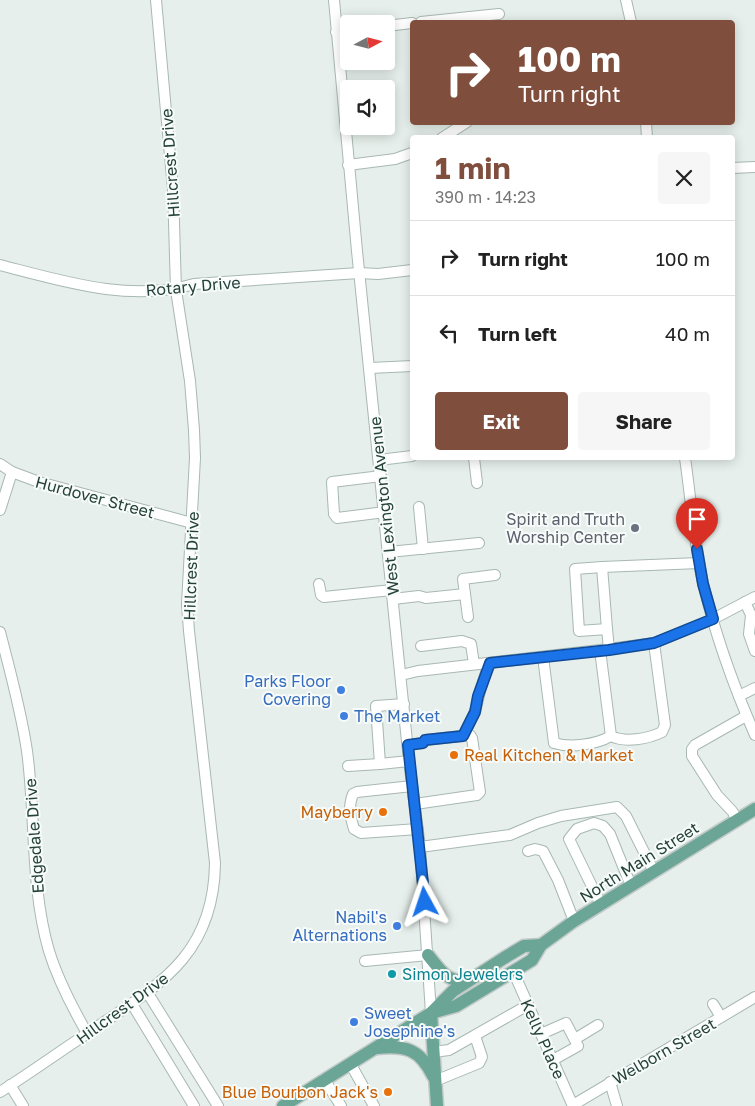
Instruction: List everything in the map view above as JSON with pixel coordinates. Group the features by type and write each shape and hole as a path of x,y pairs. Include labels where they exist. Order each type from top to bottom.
{"main road":[{"name":"North Main Street","path":"290,1104 324,1079 432,1013 456,1006 532,960 541,945 574,921 755,810"},
{"name":"North Main Street","path":"432,1013 453,991 524,946 541,945"},
{"path":"428,955 450,979 457,982 468,982"},
{"path":"432,1013 436,1106"},
{"path":"374,1048 393,1046 417,1053 427,1064 435,1081"}],"street":[{"name":"Hillcrest Drive","path":"0,1092 132,1004 180,965 198,939 210,908 215,884 215,863 187,604 195,458 194,430 190,381 176,290 173,189 156,0"},
{"name":"West Lexington Avenue","path":"334,0 348,165 409,761 420,847 432,1013"},
{"path":"626,0 631,20"},
{"path":"440,20 499,14"},
{"path":"395,25 410,24"},
{"path":"336,32 340,31"},
{"path":"447,135 462,125"},
{"path":"348,165 395,159 410,154"},
{"path":"735,168 755,167"},
{"name":"Rotary Drive","path":"0,265 76,284 137,291 176,290 194,284 359,273 378,274 410,270"},
{"path":"370,368 410,366"},
{"path":"379,460 410,456"},
{"path":"474,460 477,483"},
{"path":"685,460 699,563 713,619 739,696 755,735"},
{"name":"Hurdover Street","path":"0,464 12,472 48,485 192,523"},
{"path":"0,510 12,472"},
{"path":"381,476 332,482 334,514 337,518 385,512"},
{"path":"419,507 423,548"},
{"path":"389,552 479,542"},
{"path":"607,629 580,631 575,569 602,566 699,563"},
{"path":"602,566 607,629 604,650 611,736"},
{"path":"468,617 463,579 496,575"},
{"path":"319,584 321,595 324,597 393,594 426,598 465,594"},
{"path":"401,675 418,671 654,643 713,619 750,600 749,634 755,651"},
{"name":"Edgedale Drive","path":"0,632 23,725 27,752 36,877 48,949 66,996 87,1034"},
{"path":"421,646 462,641 471,644 474,664"},
{"path":"611,736 619,740 652,737 662,732 665,724 654,643"},
{"path":"543,657 554,743 563,746 602,741 611,736"},
{"path":"463,736 475,712 478,696 490,663"},
{"path":"739,696 755,688"},
{"path":"380,764 376,706 404,704"},
{"path":"738,820 712,787 692,756 692,749 695,745 750,719"},
{"path":"408,745 423,743 425,740 470,735 480,792 415,804"},
{"path":"348,766 409,761"},
{"path":"412,786 357,792 353,794 350,802 350,814 354,829 361,834 418,829"},
{"path":"420,847 510,835 561,816 617,808 626,816 654,872"},
{"path":"601,905 569,839 577,829 594,823 603,826 610,834 632,886"},
{"path":"528,851 535,849 544,851 574,921"},
{"path":"365,961 428,955"},
{"name":"Kelly Place","path":"512,971 573,1106"},
{"path":"147,992 218,1106"},
{"name":"Welborn Street","path":"573,1106 610,1082 755,997"},
{"path":"132,1004 194,1106"},
{"path":"713,1004 721,1017"},
{"path":"434,1052 449,1050 528,1005"},
{"path":"541,1034 566,1023 578,1046 553,1060"},
{"path":"575,1040 598,1026"},
{"path":"435,1081 479,1063 482,1057 475,1036"},
{"path":"350,1064 374,1106"},
{"path":"324,1079 341,1106"},
{"path":"610,1082 616,1106"},
{"path":"10,1085 23,1106"}],"place":[{"name":"Spirit and Truth Worship Center","path":"635,528"},
{"name":"Parks Floor Covering","path":"341,690"},
{"name":"The Market","path":"344,716"},
{"name":"Real Kitchen & Market","path":"454,755"},
{"name":"Mayberry","path":"383,812"},
{"name":"Nabil's Alternations","path":"397,926"},
{"name":"Simon Jewelers","path":"392,974"},
{"name":"Sweet Josephine's","path":"354,1022"},
{"name":"Blue Bourbon Jack's","path":"388,1092"}],"route":[{"path":"425,902 408,745 423,743 425,740 463,736 475,712 478,696 490,663 609,650 654,643 713,619 703,584 697,549"}]}
